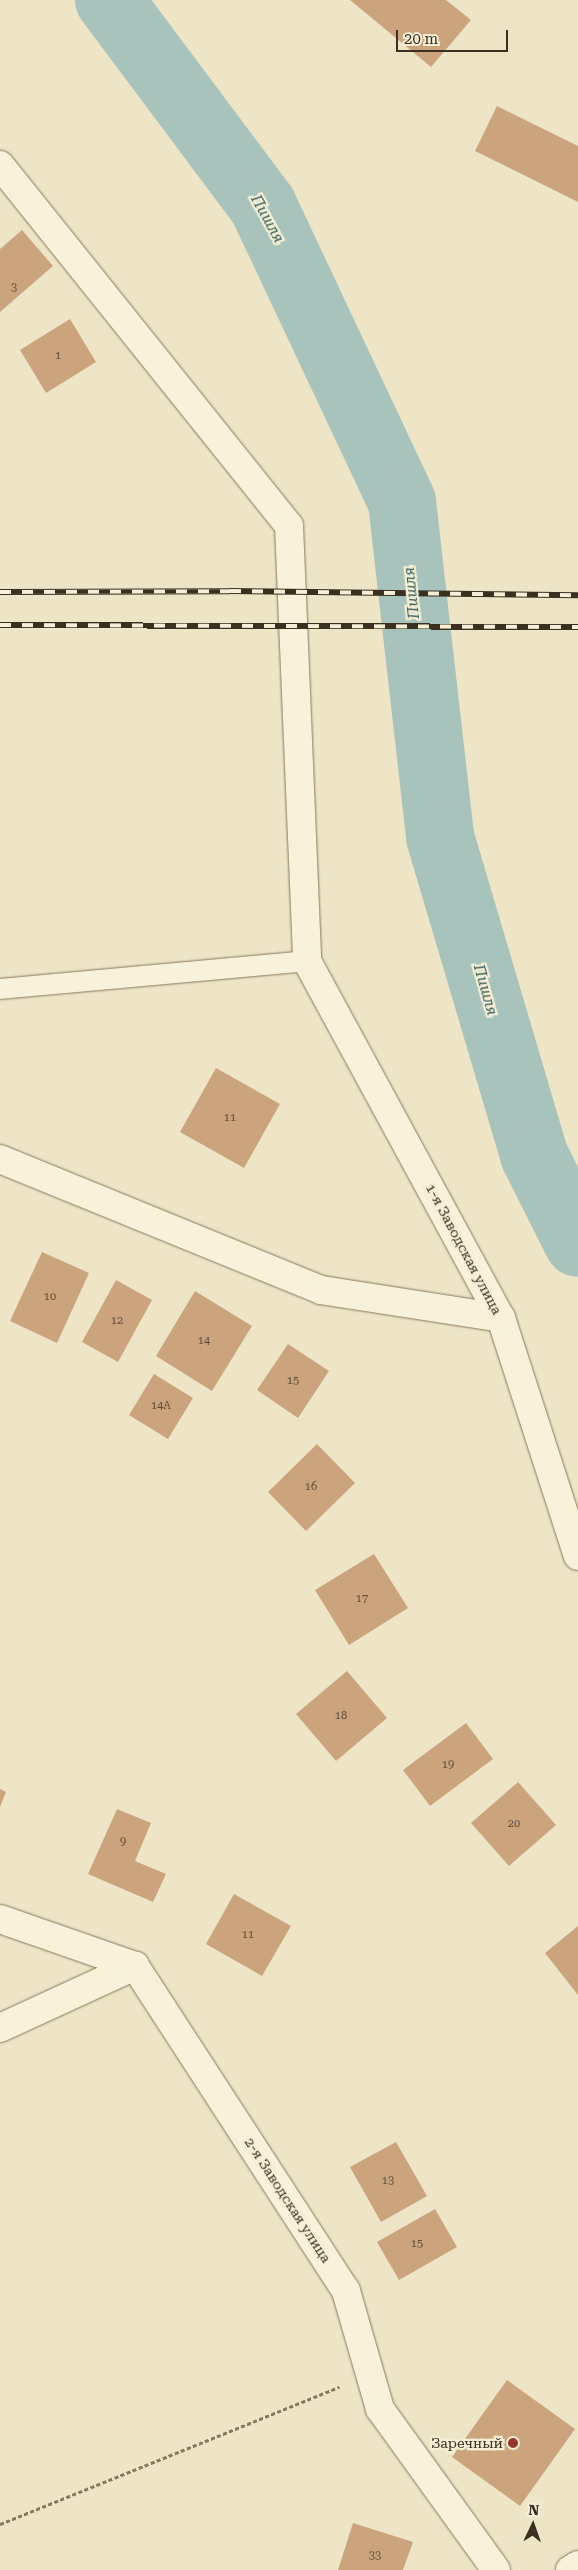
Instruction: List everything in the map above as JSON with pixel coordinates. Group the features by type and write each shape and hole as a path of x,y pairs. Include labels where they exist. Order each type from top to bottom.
{"street":[{"path":"0,165 289,526 307,961"},
{"name":"1-я Заводская улица","path":"307,961 501,1318 578,1556"},
{"path":"0,1158 321,1290 501,1318"},
{"path":"0,1918 135,1966"},
{"path":"0,2028 135,1966"},
{"name":"2-я Заводская улица","path":"135,1966 346,2291 380,2409 496,2570"},
{"path":"570,2570 578,2565"}],"lane":[{"path":"0,989 307,961"}],"path":[{"path":"0,2524 370,2375"}],"building":[{"path":"350,0 446,0 471,20 431,67"},
{"path":"497,106 578,146 578,202 475,151"},
{"path":"22,230 53,266 0,312 0,249"},
{"path":"70,319 96,362 46,393 20,350"},
{"path":"216,1068 280,1104 244,1168 180,1132"},
{"path":"42,1252 89,1273 57,1343 10,1321"},
{"path":"116,1280 152,1300 118,1362 82,1342"},
{"path":"195,1291 252,1326 212,1391 156,1356"},
{"path":"288,1344 329,1371 298,1418 257,1390"},
{"path":"154,1374 193,1398 168,1439 129,1415"},
{"path":"317,1444 355,1483 306,1531 268,1492"},
{"path":"374,1554 408,1608 349,1645 315,1590"},
{"path":"347,1671 387,1718 336,1761 296,1714"},
{"path":"466,1723 493,1759 430,1806 403,1770"},
{"path":"518,1782 556,1825 509,1866 471,1823"},
{"path":"0,1789 6,1792 0,1807"},
{"path":"117,1809 151,1823 135,1861 166,1874 153,1902 88,1874"},
{"path":"234,1894 291,1926 262,1976 206,1944"},
{"path":"578,1926 578,1995 545,1953"},
{"path":"396,2142 427,2196 381,2222 350,2167"},
{"path":"435,2209 457,2247 399,2280 377,2242"},
{"name":"Заречный","path":"507,2380 575,2429 520,2506 452,2457"},
{"path":"353,2523 413,2542 403,2570 338,2570"}],"waterway":[{"name":"Пишля","path":"109,0 263,206 402,502 440,837 534,1155 578,1243"}],"railway":[{"path":"0,592 230,591 578,595"},
{"path":"0,625 578,627"}],"place":[{"name":"Заречный","path":"513,2443"}]}
